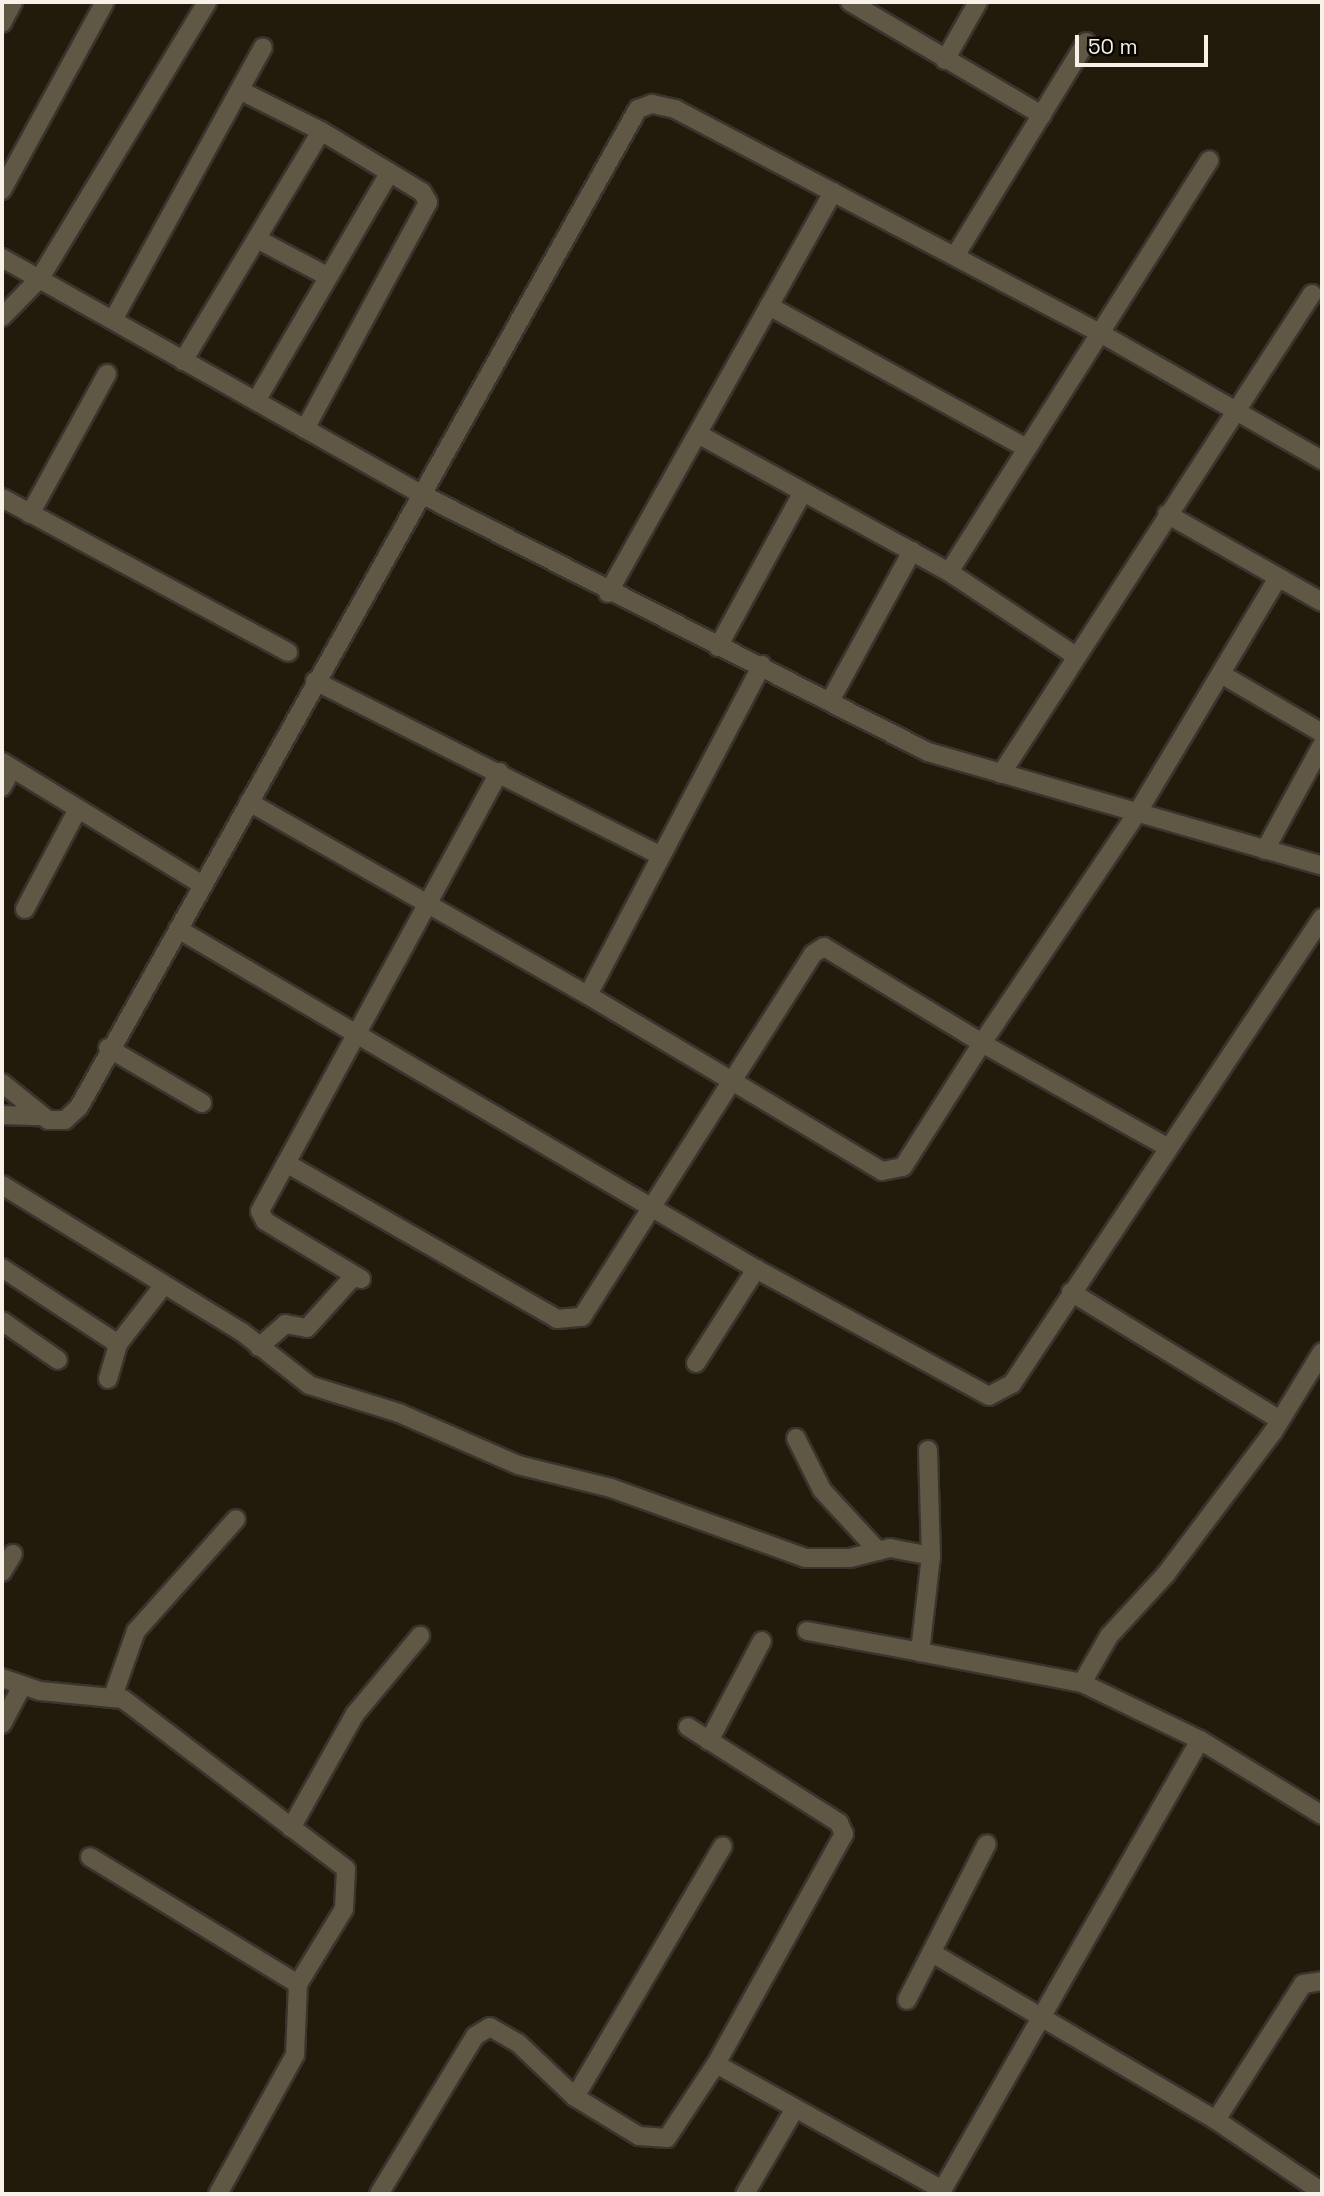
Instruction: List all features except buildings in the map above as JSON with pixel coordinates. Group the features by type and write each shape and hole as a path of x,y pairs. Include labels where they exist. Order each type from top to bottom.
{"street":[{"path":"2,23 13,2"},
{"path":"2,190 105,2"},
{"path":"2,317 40,278 207,2"},
{"path":"850,2 1042,115"},
{"path":"945,60 978,2"},
{"path":"955,257 1086,42"},
{"path":"114,320 243,92 263,47"},
{"path":"243,92 321,131 422,192 427,208 305,429"},
{"path":"2,1115 39,1116 59,1121 72,1116 419,493 638,109 652,103 675,109 1100,332 1322,460"},
{"path":"183,361 321,131"},
{"path":"949,572 1209,160"},
{"path":"256,401 325,275 390,172"},
{"path":"608,593 834,192"},
{"path":"257,239 325,275"},
{"path":"2,258 419,493 608,593 718,647 762,665 928,752 1136,815 1322,866"},
{"path":"1001,774 1234,409 1312,294"},
{"path":"769,306 1026,448"},
{"path":"30,514 107,374"},
{"path":"698,434 949,572 1076,656"},
{"path":"718,647 803,492"},
{"path":"2,498 288,652"},
{"path":"1167,514 1322,603"},
{"path":"830,701 912,551"},
{"path":"249,802 588,995 892,1173 903,1167 982,1042 1136,815 1278,578"},
{"path":"588,995 762,665"},
{"path":"1221,674 1322,733"},
{"path":"315,681 662,856"},
{"path":"1265,850 1322,745"},
{"path":"2,787 7,766 203,885"},
{"path":"259,1347 285,1324 307,1328 357,1277 261,1217 262,1203 357,1036 499,772"},
{"path":"25,909 78,809"},
{"path":"178,929 756,1269 989,1396 1012,1384 1167,1147 1322,918"},
{"path":"286,1163 568,1323 582,1317 813,954 824,947 982,1042 1167,1147"},
{"path":"108,1048 202,1103"},
{"path":"2,1083 39,1116"},
{"path":"2,1185 164,1285 259,1347 309,1385 399,1413 518,1465 648,1500 805,1558 878,1551 931,1556"},
{"path":"2,1268 118,1344"},
{"path":"696,1363 756,1269"},
{"path":"108,1379 118,1344 164,1285"},
{"path":"1071,1292 1280,1420"},
{"path":"2,1321 58,1360"},
{"path":"1082,1683 1109,1636 1166,1574 1280,1420 1322,1352"},
{"path":"796,1438 822,1490 878,1551"},
{"path":"920,1652 931,1556 928,1450"},
{"path":"113,1696 136,1631 236,1519"},
{"path":"2,1572 13,1554"},
{"path":"807,1631 1082,1683 1200,1740 1322,1815"},
{"path":"291,1828 355,1714 420,1636"},
{"path":"709,1741 762,1642"},
{"path":"2,1678 22,1686 113,1696 135,1705 291,1828 343,1863 349,1878 344,1909 298,1984 295,2055 218,2194"},
{"path":"2,1724 22,1686"},
{"path":"379,2194 482,2029 500,2029 575,2097 639,2136 667,2138 716,2064 844,1834 839,1823 688,1727"},
{"path":"716,2064 941,2192 1200,1740"},
{"path":"906,2000 934,1954 987,1844"},
{"path":"575,2097 723,1846"},
{"path":"90,1857 298,1984"},
{"path":"934,1954 1044,2015 1216,2120 1322,2192"},
{"path":"1216,2120 1303,1984 1322,1981"},
{"path":"744,2194 794,2110"}]}
